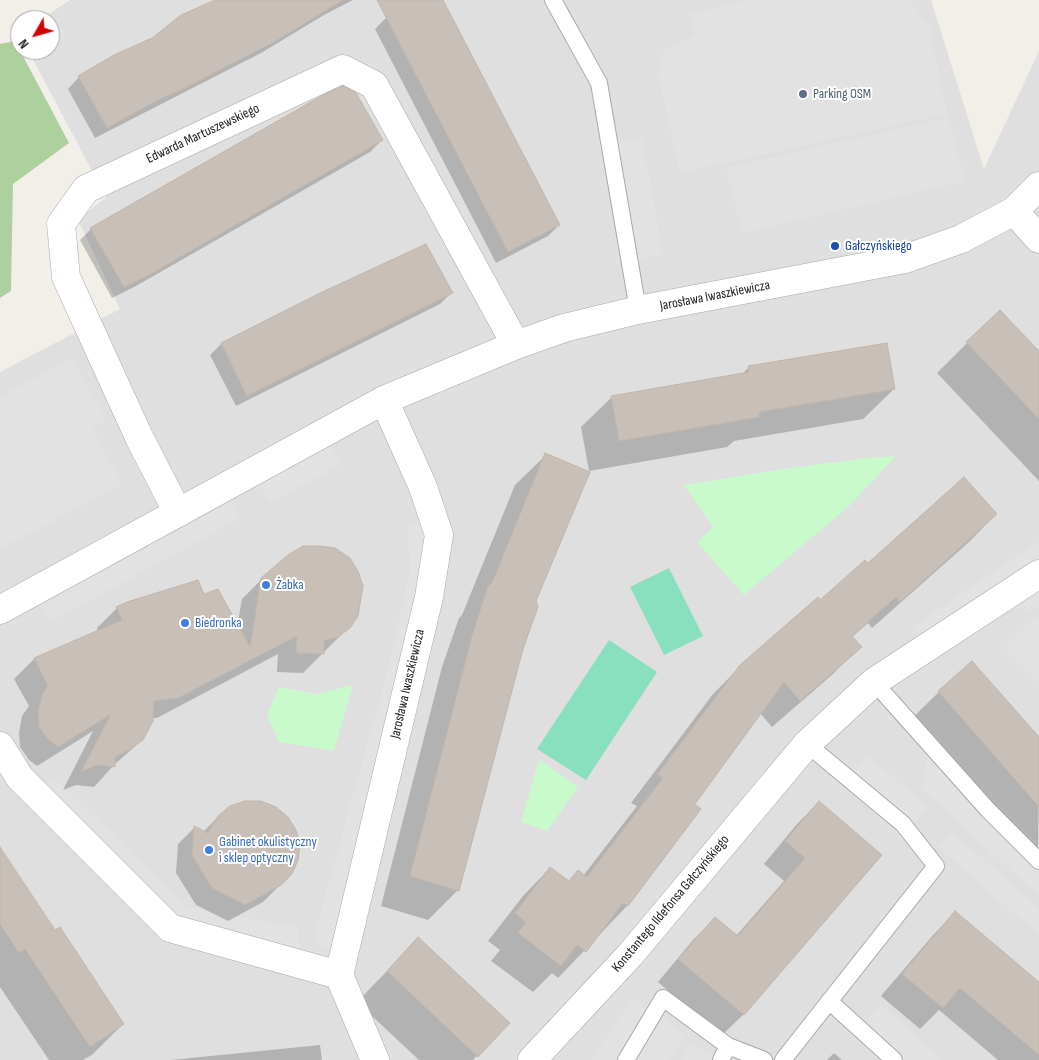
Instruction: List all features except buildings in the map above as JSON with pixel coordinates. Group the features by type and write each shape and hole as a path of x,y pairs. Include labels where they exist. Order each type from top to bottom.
{"street":[{"name":"Edwarda Martuszewskiego","path":"178,513 139,437 66,277 61,224 86,189 343,69 374,85 516,346"},
{"name":"Jarosława Iwaszkiewicza","path":"0,610 384,400 516,346 564,328 638,310 905,259 961,239 1014,212 1039,186"},
{"path":"1014,212 1039,239"},
{"name":"Jarosława Iwaszkiewicza","path":"339,974 429,597 439,535 423,487 384,400"},
{"name":"Konstantego Ildefonsa Gałczyńskiego","path":"532,1060 630,955 807,744 874,682 1039,574"},
{"path":"0,746 20,778 170,928 339,974 375,1060"}],"lane":[{"path":"553,0 599,83 638,310"},
{"path":"874,682 988,810 1039,861"},
{"path":"783,1060 936,866 903,824 807,744"},
{"path":"626,1060 663,998 724,1053 764,1060"},
{"path":"829,1001 894,1060"}],"shaded area":[{"path":"70,0 931,0 984,169 1039,51 1039,1060 0,1060 0,372 120,309 78,220 106,197 33,60 60,60 60,10 55,10"},
{"name":"Parking OSM","path":"750,0 909,0 930,28 947,114 680,173 658,74 663,51 693,36 690,14"},
{"name":"Parking OSM","path":"949,117 965,181 742,233 726,168"},
{"path":"642,138 663,254 639,259 617,142"},
{"path":"72,358 106,420 0,477 0,397"},
{"path":"92,428 122,484 0,549 0,478"},
{"path":"331,446 341,464 269,503 259,485"},
{"path":"231,502 239,519 50,622 40,604"},
{"path":"408,525 425,526 431,540 334,947 323,949 314,936 386,676 410,572"},
{"path":"1039,541 1039,564 925,641 912,627"},
{"path":"1039,582 1039,606 1028,613 1019,595"},
{"path":"1036,616 1039,619 1039,684 1004,648"},
{"path":"933,731 1039,845 1039,896 921,788"},
{"path":"867,755 928,807 914,823 853,771"},
{"path":"53,777 186,907 297,927 300,956 174,924 39,789"},
{"path":"952,832 1039,908 1039,935 938,847"},
{"path":"632,998 687,1034 670,1060 592,1060"},
{"path":"880,1005 943,1060 902,1060 862,1026"},
{"path":"691,1043 720,1060 681,1060"}],"green space":[{"path":"10,42 10,60 25,60 69,143 13,184 11,291 0,298 0,44"},
{"path":"896,456 849,506 744,595 697,542 713,527 684,485 769,471"},
{"path":"669,568 703,636 664,655 630,587"},
{"path":"609,640 657,672 586,780 537,749"},
{"path":"353,685 334,751 279,742 267,714 279,687 317,694"},
{"path":"539,759 578,787 547,831 521,822"}],"place":[{"name":"Parking OSM","path":"803,94"},
{"name":"Gałczyńskiego","path":"835,246"},
{"name":"Żabka","path":"266,585"},
{"name":"Biedronka","path":"185,623"},
{"name":"Gabinet okulistyczny i sklep optyczny","path":"209,850"}]}
